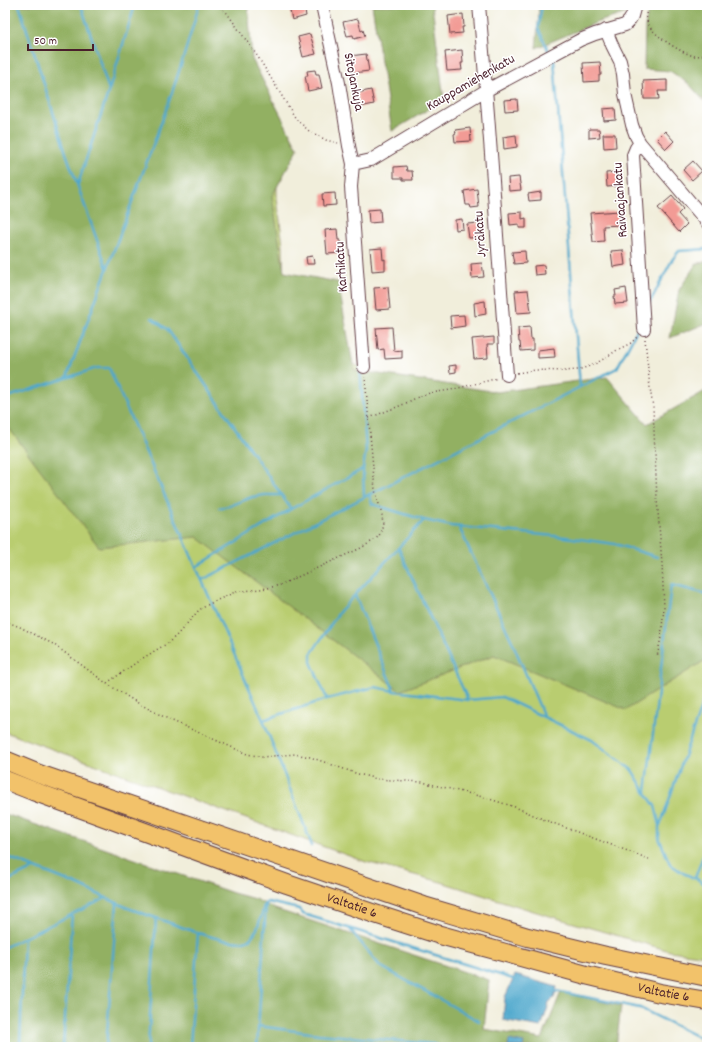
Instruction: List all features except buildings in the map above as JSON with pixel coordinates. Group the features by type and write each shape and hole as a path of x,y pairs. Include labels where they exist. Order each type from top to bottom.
{"highway":[{"name":"Valtatie 6","path":"5,760 39,774 424,906 528,937 606,956 707,977"},
{"name":"Valtatie 6","path":"5,780 272,879 389,919 590,976 660,993 707,1001"}],"street":[{"name":"Sitojankuja","path":"322,5 353,164"},
{"name":"Jyräkatu","path":"479,5 487,90 507,375"},
{"name":"Kauppamiehenkatu","path":"353,164 371,160 487,90 580,40 625,24 632,16 635,5"},
{"path":"606,30 620,61 625,94 636,136 640,143 707,222"},
{"name":"Raivaajankatu","path":"640,143 633,155 644,329"},
{"name":"Karhikatu","path":"353,164 351,187 364,367"}],"path":[{"path":"217,5 227,13 258,57 296,119 309,131 326,140 349,146"},
{"path":"646,5 648,24 671,45 686,53 697,56 707,54"},
{"path":"702,5 707,15"},
{"path":"644,329 653,407 664,608 657,657"},
{"path":"106,683 168,643 199,610 210,604 235,592 263,589 280,585 376,539 380,534 383,524 375,490 371,457 372,445 364,367"},
{"path":"5,621 20,626 53,644 106,683 136,702 168,719 247,754 262,757 295,754 310,757 377,779 422,782 483,797 515,807 544,820 649,858"}],"green space":[{"path":"5,5 250,5 231,37 277,163 277,198 283,245 284,290 349,363 364,368 658,689 707,659 707,956 670,951 543,914 441,882 366,862 5,732"},
{"path":"5,5 248,5 252,59 298,149 272,196 284,272 338,282 354,370 497,392 607,377 647,424 707,390 707,659 626,710 494,655 400,691 197,537 99,547 5,423"},
{"path":"372,5 432,5 444,100 392,131"},
{"path":"538,5 629,5 627,13 598,22 536,48 539,14"},
{"path":"649,5 707,5 707,104 689,84 670,71 644,69 645,27"},
{"path":"707,261 707,323 670,338 679,290 696,264"},
{"path":"5,814 233,893 255,899 275,909 489,980 484,1029 542,1039 561,992 621,1006 616,1047 5,1047"}],"water":[{"path":"515,975 557,987 554,998 549,1002 541,1027 503,1020 505,997"},
{"path":"509,1040 524,1043 523,1047 508,1047"}],"waterway":[{"path":"19,5 66,153 107,268"},
{"path":"81,5 109,90"},
{"path":"78,184 135,5"},
{"path":"67,377 165,114 199,5"},
{"path":"542,5 538,28 549,52"},
{"path":"552,58 554,60 580,386"},
{"path":"648,306 672,260 679,251 707,249"},
{"path":"152,318 168,330 291,509"},
{"path":"202,580 617,368 639,326"},
{"path":"5,398 97,368 109,368 263,720 311,846"},
{"path":"360,368 366,450 363,469 364,497"},
{"path":"196,567 291,509 363,469"},
{"path":"369,494 372,504 424,520 451,526 565,537 615,544 657,557"},
{"path":"219,508 229,506 252,497 281,495"},
{"path":"327,699 311,662 311,654 340,611 424,520"},
{"path":"459,527 511,639 544,717"},
{"path":"399,549 468,700"},
{"path":"646,792 671,585 707,594"},
{"path":"355,595 394,691"},
{"path":"263,720 327,699 375,687 394,691 468,700 502,697 592,740 632,770 655,806 659,822 659,838 670,864 683,873 699,880 706,885 707,889"},
{"path":"660,826 707,690"},
{"path":"695,878 707,845"},
{"path":"5,856 76,884 128,908 198,933 223,940 241,942 250,939 257,929 264,905 266,903"},
{"path":"5,882 34,868"},
{"path":"5,947 106,898"},
{"path":"266,903 268,902 299,909 303,914 513,979"},
{"path":"106,1047 117,903"},
{"path":"257,1047 266,903"},
{"path":"63,1047 72,914"},
{"path":"148,1047 156,918"},
{"path":"349,928 380,966 479,1021"},
{"path":"190,1047 198,933"},
{"path":"20,1047 24,938"},
{"path":"556,991 640,1008 707,1040"},
{"path":"258,1026 319,1034 433,1044 440,1047 448,1047"}]}
